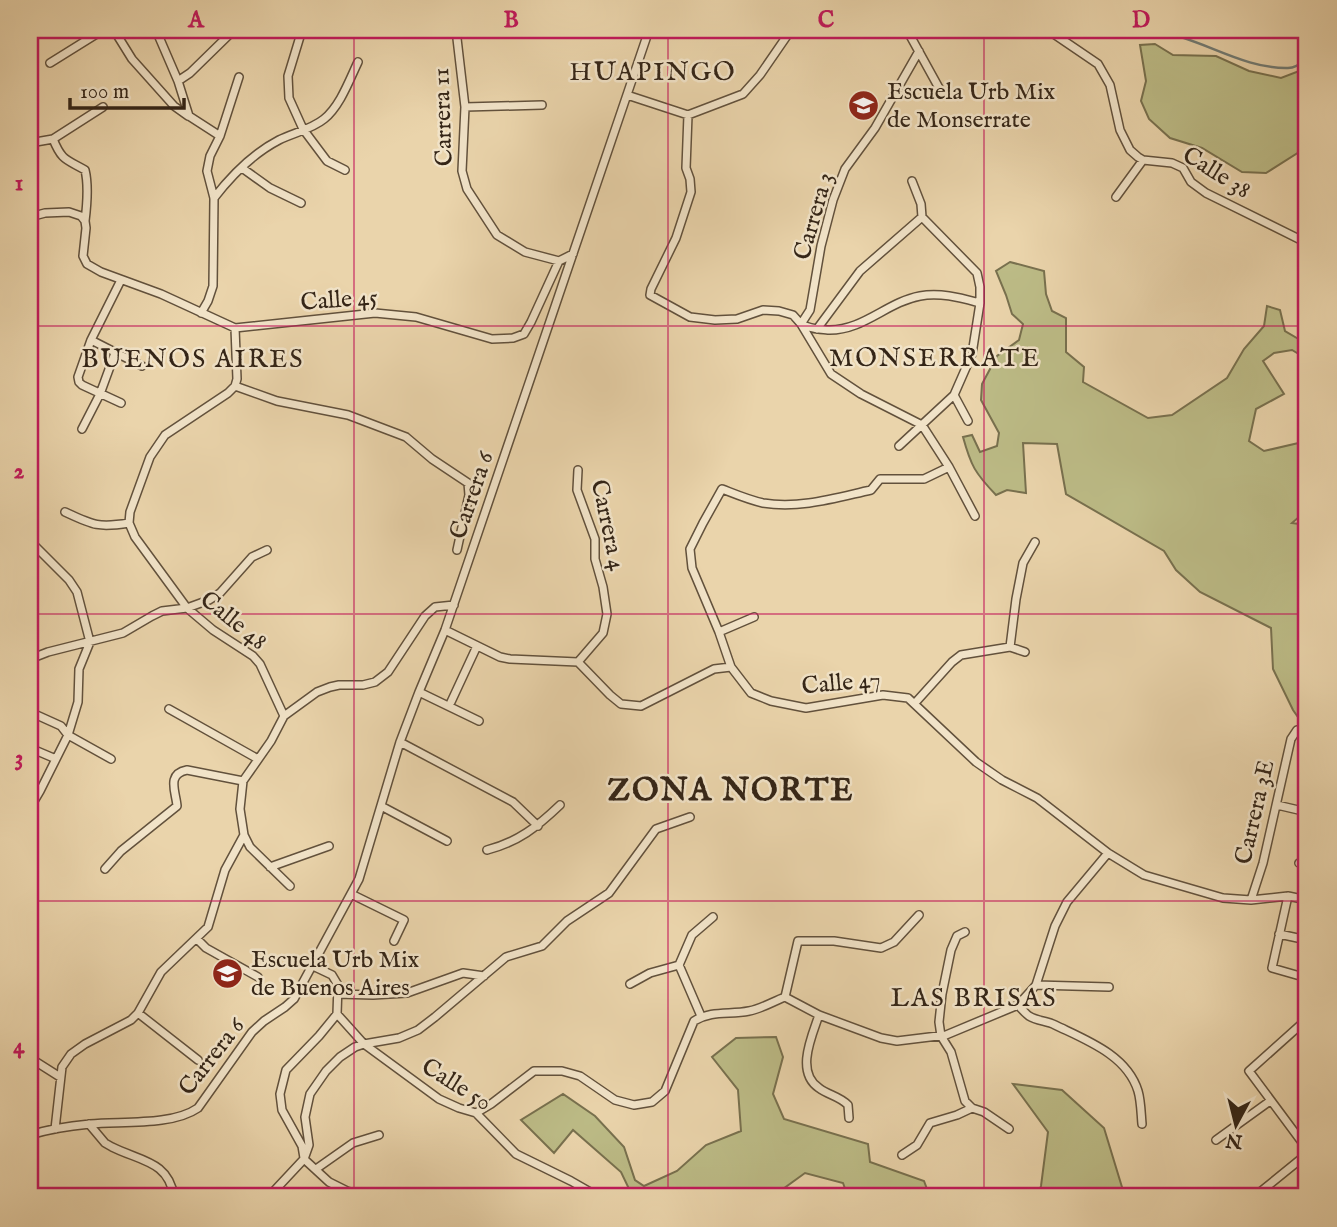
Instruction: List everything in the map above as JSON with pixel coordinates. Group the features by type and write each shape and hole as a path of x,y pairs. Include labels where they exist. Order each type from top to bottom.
{"street":[{"path":"50,63 103,30"},
{"path":"114,30 132,60 174,106 220,136"},
{"path":"156,30 178,81 189,116"},
{"path":"178,81 190,73 234,30"},
{"path":"302,30 288,76 289,98 303,129 327,161 345,170"},
{"name":"Carrera 11","path":"456,30 465,107 462,171 467,190 497,236 526,252 559,261"},
{"name":"Carrera 6","path":"30,1135 89,1124 180,1117 188,1114 198,1108 252,1032 293,999 313,966 359,879 400,742 454,605 649,30"},
{"path":"627,95 688,115 743,94 760,75 791,30"},
{"path":"907,30 939,88"},
{"name":"Calle 38","path":"1048,30 1098,64 1110,85 1120,130 1130,150 1143,160 1172,163 1183,168 1191,182 1206,193 1307,243"},
{"name":"Carrera 3","path":"802,324 810,310 821,246 833,200 845,169 875,128 919,51"},
{"path":"214,198 242,168 276,141 324,119 337,103 358,62"},
{"path":"201,313 213,286 214,198 207,171 239,77"},
{"path":"465,107 542,105"},
{"path":"30,143 52,139 103,107"},
{"path":"688,115 686,168 691,192 677,238 650,295 690,317 737,319 763,310 793,315 802,324 831,374 861,394 922,425 950,467 975,516"},
{"path":"52,139 58,153 65,160 85,170 85,220"},
{"path":"1116,197 1143,160"},
{"path":"242,168 270,188 301,203"},
{"path":"899,446 954,395 972,354 980,303 980,287 976,273 922,217 921,204 912,181"},
{"path":"30,217 69,212 85,220"},
{"path":"817,329 860,271 922,217"},
{"name":"Calle 45","path":"85,220 83,256 87,264 235,328 375,313 416,317 492,339 513,338 524,334 559,261"},
{"path":"559,261 573,254"},
{"path":"121,280 91,340 78,380 82,385 121,404"},
{"path":"802,324 817,329 840,330 854,327 905,300 922,295 952,296 980,303"},
{"path":"30,322 34,331"},
{"path":"65,512 91,524 107,526 129,523 130,512 150,457 165,435 235,386 235,328"},
{"path":"91,340 142,366"},
{"path":"82,429 100,394 115,353"},
{"path":"235,386 277,401 348,415 406,437 432,459 468,483 469,495 457,551"},
{"path":"954,395 968,421"},
{"path":"445,630 500,657 578,662 621,704 641,706 714,669 731,667 692,568 690,550 722,489 761,502 806,505 871,490 880,479 924,479 950,467"},
{"name":"Carrera 4","path":"578,470 577,490 595,539 595,559 607,614 603,633 578,662"},
{"name":"Calle 48","path":"129,523 135,537 187,608 260,664 284,716"},
{"path":"30,541 69,580 77,592 90,642 79,669 78,702 68,734 30,808"},
{"path":"1010,648 1023,564 1035,542"},
{"path":"30,659 123,633 162,611 187,608 209,600 219,593 252,557 267,550"},
{"path":"290,886 250,847 244,835 240,809 243,781 284,716 317,692 330,687 375,682 388,672 425,616 435,607 454,605"},
{"path":"719,632 754,617"},
{"path":"451,702 477,646"},
{"path":"915,703 961,655 1010,648 1025,652"},
{"name":"Calle 47","path":"731,667 751,693 771,701 806,708 883,695 908,698 976,762 1002,780 1037,798 1108,853 1144,875 1223,898 1251,900 1288,896 1307,900"},
{"path":"419,692 479,722"},
{"path":"169,709 258,760"},
{"path":"30,712 61,726 68,734 111,759"},
{"name":"Carrera 3E","path":"1251,900 1263,863 1291,739 1297,730 1307,729"},
{"path":"400,742 513,802 538,826"},
{"path":"30,748 56,759"},
{"path":"105,869 121,851 177,806 173,788 180,772 187,770 243,781"},
{"path":"487,850 506,845 538,826 560,805"},
{"path":"1277,805 1307,812"},
{"path":"381,806 447,841"},
{"path":"270,1197 304,1159 309,1145 305,1117 310,1094 326,1070 340,1057 355,1047 399,1038 418,1030 506,957 542,946 567,921 609,893 656,829 690,817"},
{"path":"55,1129 62,1067 71,1054 85,1044 131,1020 138,1013 161,972 208,927 225,870 244,835"},
{"path":"270,867 329,846"},
{"path":"785,997 819,1015 881,1038 897,1041 940,1036 1017,1005 1036,985 1055,926 1067,902 1108,853"},
{"path":"351,894 404,920 394,941"},
{"path":"1288,896 1272,968 1307,978"},
{"path":"785,997 798,941 834,941 881,948 894,942 919,915"},
{"path":"701,1016 679,965 692,935 713,917"},
{"path":"965,932 957,936 951,950 942,994 940,1036 951,1052 965,1101 972,1108 984,1112 1009,1129"},
{"path":"1279,934 1307,940"},
{"path":"197,939 206,948 258,977"},
{"path":"630,984 650,973 679,965"},
{"path":"313,966 332,975 338,985 337,1014 319,1037 286,1070 280,1094 282,1110 302,1146 304,1159 329,1182 368,1197"},
{"path":"338,993 407,993 463,973 484,976"},
{"path":"1036,985 1109,987"},
{"path":"476,1113 534,1071 562,1071 580,1076 615,1100 634,1105 652,1102 665,1091 694,1021 701,1016 750,1012 785,997"},
{"path":"1017,1005 1030,1017 1053,1024 1107,1052 1132,1077 1139,1093 1142,1124"},
{"path":"138,1013 198,1060"},
{"name":"Calle 50","path":"337,1014 364,1044 439,1100 476,1113 516,1154 599,1197"},
{"path":"819,1015 810,1044 807,1070 812,1082 819,1088 842,1099 848,1105 849,1118"},
{"path":"1254,1197 1307,1152 1249,1071 1307,1018"},
{"path":"30,1058 60,1077"},
{"path":"1216,1140 1270,1101"},
{"path":"902,1155 917,1145 930,1123 972,1108"},
{"path":"89,1124 105,1143 162,1168 170,1179 174,1197"},
{"path":"316,1169 353,1143 379,1135"}],"shaded area":[{"path":"1155,44 1173,55 1216,56 1249,71 1281,78 1307,68 1307,147 1266,173 1242,172 1202,148 1170,138 1149,119 1141,101 1146,81 1140,45"},
{"path":"1010,262 1044,271 1046,294 1052,311 1066,318 1066,352 1084,367 1083,382 1148,418 1172,415 1227,378 1244,349 1264,326 1267,306 1280,310 1285,331 1307,344 1307,359 1292,350 1274,353 1263,361 1284,394 1256,409 1249,441 1264,451 1307,441 1307,510 1292,523 1307,525 1307,730 1293,710 1273,669 1271,628 1200,592 1176,570 1164,551 1066,494 1057,444 1023,443 1026,493 1007,490 996,495 975,469 963,437 972,435 980,452 997,446 999,433 981,400 982,384 997,356 1019,340 1023,324 1012,314 996,271"},
{"path":"776,1037 783,1057 773,1094 784,1119 868,1144 870,1162 924,1181 930,1197 848,1197 843,1183 805,1173 783,1189 785,1197 631,1193 621,1172 573,1130 554,1153 521,1120 563,1094 595,1116 624,1147 635,1180 644,1186 677,1171 706,1145 741,1131 738,1090 712,1057 736,1038"},
{"path":"1013,1084 1062,1090 1104,1128 1125,1197 1037,1197 1041,1186 1048,1132"}],"waterway":[{"path":"1119,30 1129,33 1162,32 1272,67 1290,68 1307,59"}],"place":[{"name":"Escuela Urb Mix de Monserrate","path":"864,105"},
{"name":"Escuela Urb Mix de Buenos Aires","path":"228,973"}],"district":[{"name":"HUAPINGO","path":"653,71"},
{"name":"MONSERRATE","path":"935,357"},
{"name":"BUENOS AIRES","path":"193,358"},
{"name":"ZONA NORTE","path":"731,789"},
{"name":"LAS BRISAS","path":"974,997"}]}
